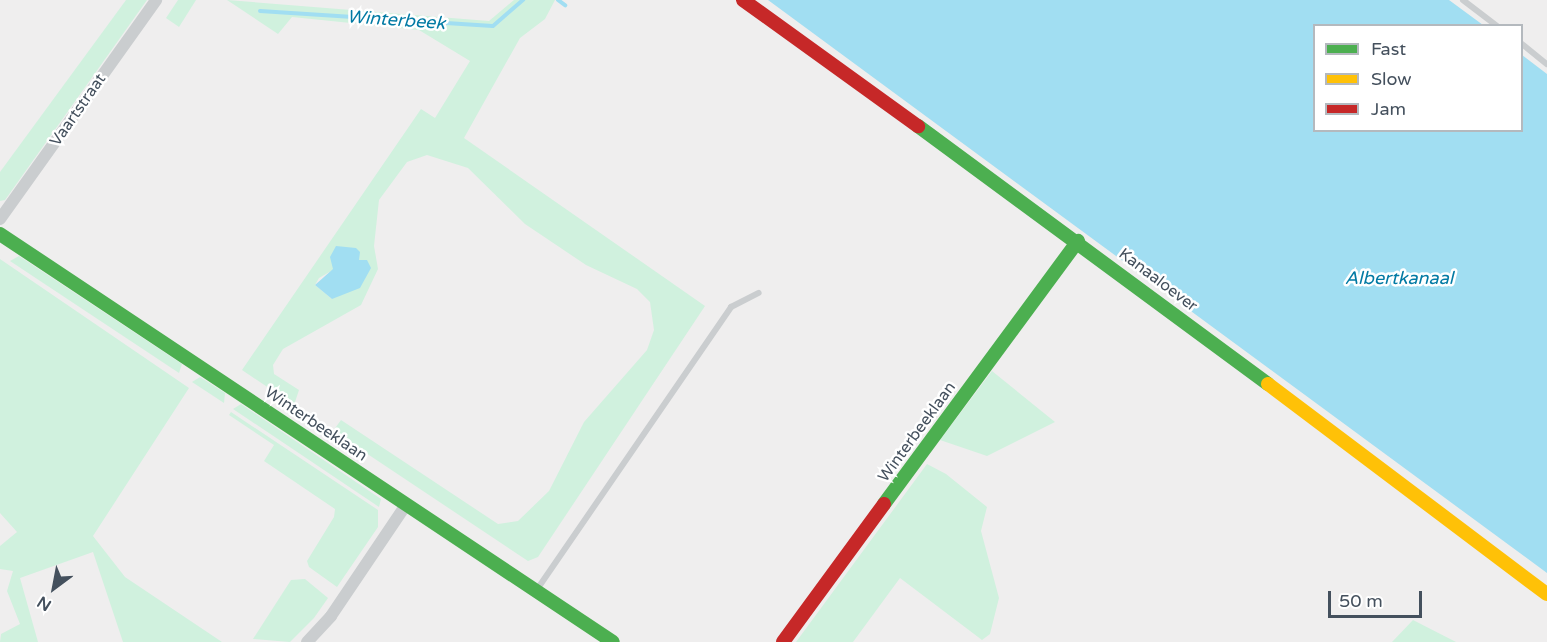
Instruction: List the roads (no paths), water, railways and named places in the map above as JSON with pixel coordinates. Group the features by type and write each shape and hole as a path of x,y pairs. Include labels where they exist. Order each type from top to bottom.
{"street":[{"name":"Vaartstraat","path":"0,219 156,0"},
{"name":"Kanaaloever","path":"743,0 1078,241 1547,594"},
{"name":"Winterbeeklaan","path":"0,234 613,642"},
{"name":"Winterbeeklaan","path":"783,642 1078,241"},
{"path":"308,642 331,616 406,505"}],"lane":[{"path":"1463,0 1494,24"},
{"path":"1523,46 1547,64"},
{"path":"536,591 731,307 759,293"}],"water":[{"name":"Albertkanaal","path":"768,0 1449,0 1482,24 1313,24 1313,132 1523,132 1523,56 1547,74 1547,573"},
{"path":"336,246 356,248 360,252 359,260 367,260 371,268 360,288 332,299 315,285 333,269 330,257"}],"waterway":[{"name":"Winterbeek","path":"260,11 493,26 523,0"},
{"name":"Winterbeek","path":"558,0 565,5"}]}
